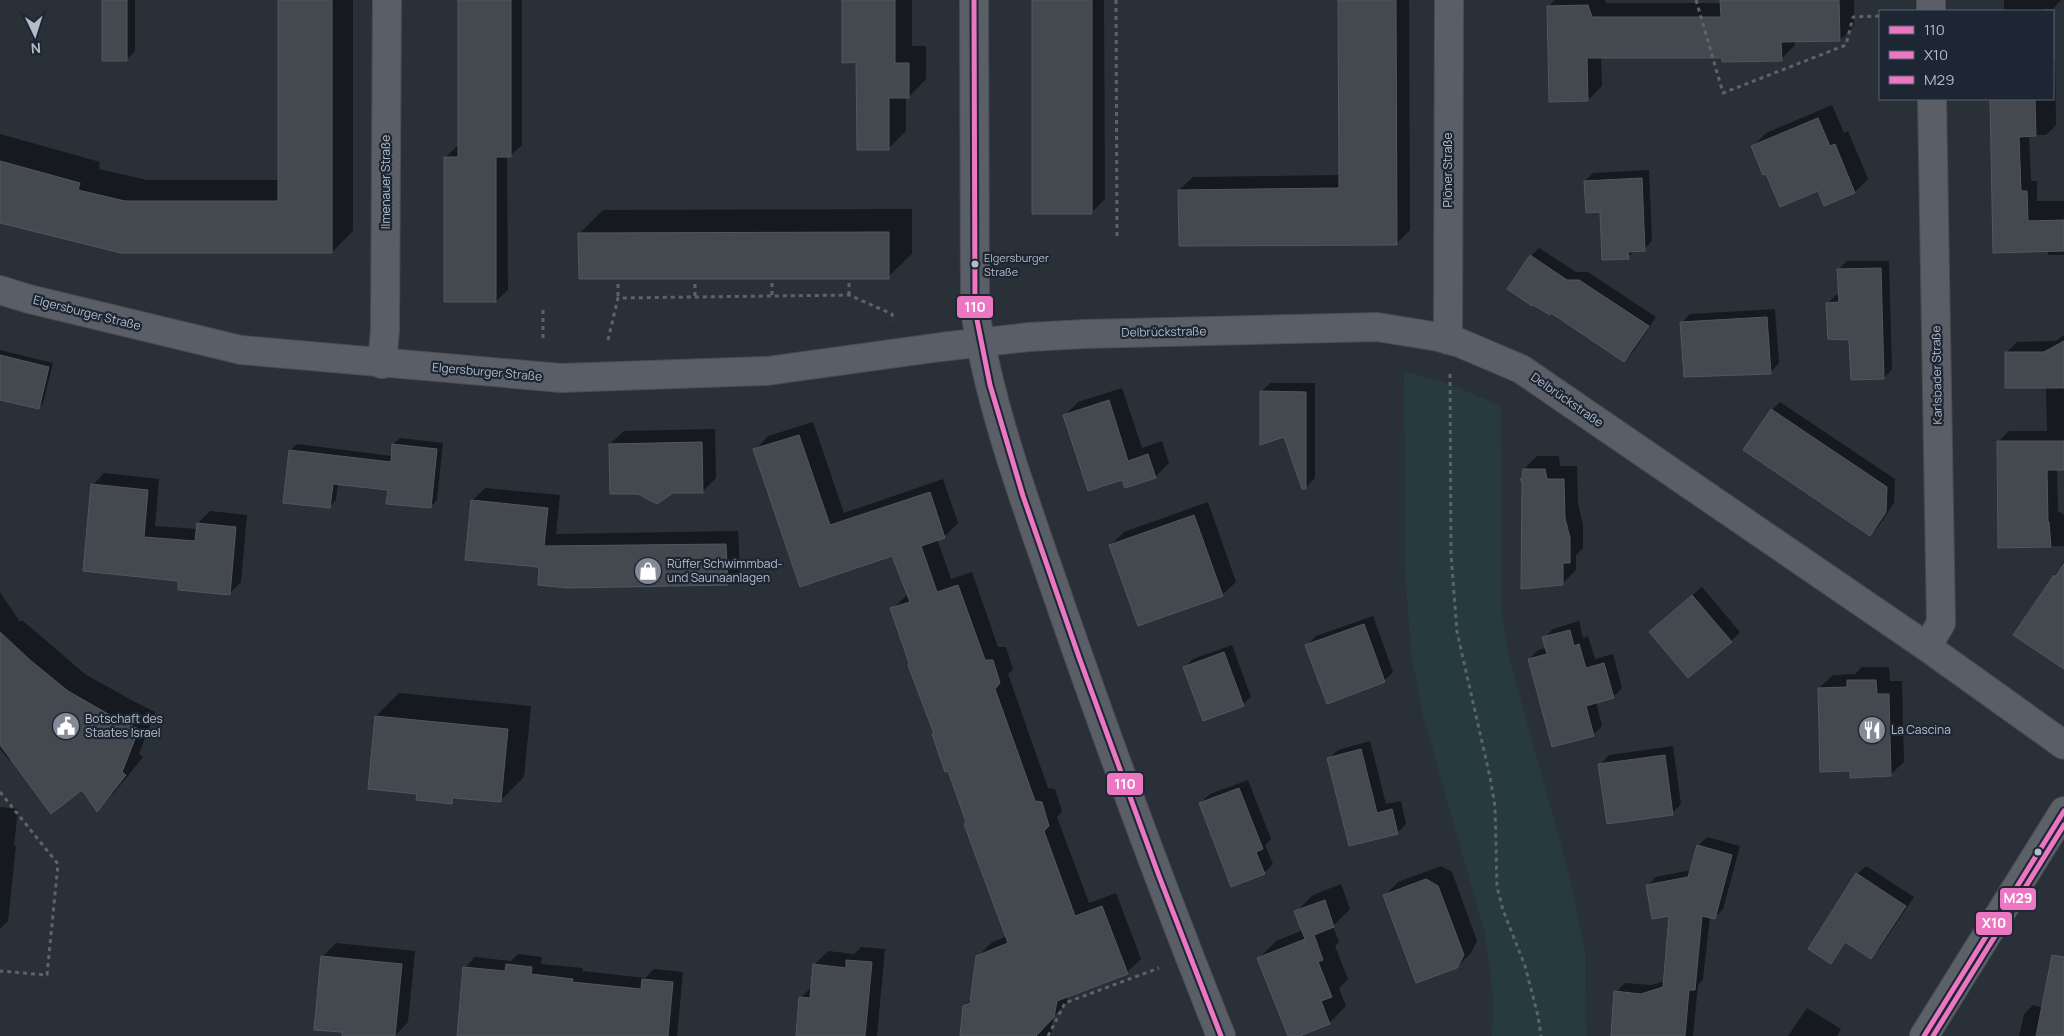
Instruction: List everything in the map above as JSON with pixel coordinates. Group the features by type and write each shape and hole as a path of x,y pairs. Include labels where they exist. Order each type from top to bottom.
{"main road":[{"path":"1924,1036 2064,811"}],"street":[{"name":"Ilmenauer Straße","path":"382,364 385,330 387,0"},
{"path":"974,0 975,310 990,387 1031,518 1117,768 1221,1036"},
{"name":"Plöner Straße","path":"1448,340 1449,0"},
{"name":"Karlsbader Straße","path":"1927,647 1941,624 1932,100"},
{"name":"Elgersburger Straße","path":"0,290 29,299 241,350 382,364 561,378 767,371 980,343"},
{"name":"Delbrückstraße","path":"980,343 1085,334 1377,327 1448,340 1522,369 1927,647 2064,745"}],"path":[{"path":"1116,0 1117,240"},
{"path":"1696,0 1723,92 1846,45 1853,17 1879,16"},
{"path":"772,283 772,296"},
{"path":"849,283 849,295"},
{"path":"608,340 618,298 618,284"},
{"path":"695,284 696,297"},
{"path":"618,298 849,295 892,314 893,321"},
{"path":"543,308 543,338"},
{"path":"1450,374 1451,554 1457,632 1495,806 1497,887 1503,910 1525,966 1538,1016 1541,1036"},
{"path":"0,792 58,864 47,975 0,971"},
{"path":"1048,1036 1065,1003 1159,968"}],"green space":[{"path":"1404,372 1454,386 1501,407 1502,612 1509,657 1569,874 1585,950 1586,1036 1492,1036 1493,997 1485,934 1423,715 1411,653 1405,571"}],"building":[{"path":"102,0 127,0 127,61 102,61"},
{"path":"278,0 332,0 332,253 121,253 0,223 0,161 80,183 78,190 125,201 278,201"},
{"path":"458,0 511,0 511,157 496,157 496,302 444,302 444,157 458,157"},
{"path":"842,0 895,0 895,63 909,63 909,98 889,98 889,150 857,150 856,62 842,63"},
{"path":"1032,0 1092,0 1092,214 1032,214"},
{"path":"1338,0 1396,0 1397,245 1179,246 1178,190 1339,188"},
{"path":"1720,0 1839,0 1840,41 1781,42 1782,61 1722,62 1722,58 1587,58 1588,101 1549,102 1547,6 1588,5 1592,17 1721,17"},
{"path":"1990,100 2035,100 2036,136 2019,137 2021,191 2027,191 2028,221 2064,220 2064,251 1993,253"},
{"path":"1818,118 1830,146 1835,144 1855,193 1824,206 1818,191 1780,207 1766,174 1763,175 1751,146"},
{"path":"1642,178 1645,251 1628,252 1629,259 1602,260 1600,212 1586,213 1584,181"},
{"path":"889,232 889,279 579,279 578,233"},
{"path":"1530,255 1567,280 1579,280 1649,326 1624,362 1551,313 1550,315 1532,306 1507,289"},
{"path":"1881,268 1884,379 1851,380 1849,340 1828,339 1826,303 1839,302 1837,269"},
{"path":"1767,317 1771,374 1684,377 1680,322"},
{"path":"2064,341 2064,388 2005,388 2005,352 2044,352"},
{"path":"0,355 49,367 39,409 0,400"},
{"path":"1260,391 1306,392 1306,489 1302,489 1284,437 1260,445"},
{"path":"1109,400 1128,461 1148,454 1156,478 1125,488 1122,480 1088,491 1063,415"},
{"path":"1771,409 1887,487 1886,512 1870,536 1743,450"},
{"path":"799,435 830,525 930,492 945,538 921,546 937,592 958,585 985,660 993,660 1000,683 995,689 1035,801 1042,802 1049,826 1044,831 1075,916 1102,906 1128,974 1057,1001 1054,1017 1036,1036 960,1036 963,1006 970,1003 976,956 1008,943 964,824 966,822 948,771 945,772 932,734 934,734 908,665 909,663 890,608 910,602 892,556 800,587 753,449"},
{"path":"1997,441 2064,441 2064,470 2047,470 2048,522 2051,547 1998,548"},
{"path":"702,442 703,493 673,493 657,504 638,494 610,494 609,444"},
{"path":"392,444 437,449 431,508 386,504 388,490 333,484 330,508 283,503 289,450 391,462"},
{"path":"1523,469 1545,469 1547,479 1564,479 1565,518 1570,538 1570,563 1563,563 1563,585 1521,589 1522,482 1520,479 1522,479"},
{"path":"91,484 148,490 144,537 195,541 197,523 236,527 230,595 178,590 178,581 83,571"},
{"path":"471,500 548,508 544,546 726,544 728,585 568,588 538,585 539,567 465,560"},
{"path":"1194,515 1223,596 1138,626 1109,545"},
{"path":"2064,563 2064,669 2013,635"},
{"path":"1692,595 1732,642 1688,678 1649,632"},
{"path":"1364,624 1385,682 1327,704 1305,645"},
{"path":"1570,630 1574,646 1579,644 1586,668 1604,663 1614,698 1586,706 1594,736 1552,747 1528,659 1547,654 1542,637"},
{"name":"Botschaft des Staates Israel","path":"0,632 68,691 115,718 139,729 122,772 126,775 97,812 82,790 51,814 0,745"},
{"path":"1224,652 1244,706 1203,721 1183,667"},
{"path":"1847,680 1876,680 1877,694 1889,694 1891,776 1850,778 1850,771 1820,772 1818,688 1847,687"},
{"path":"375,716 508,729 501,802 453,798 452,804 416,800 417,794 368,789"},
{"path":"1361,749 1377,813 1392,809 1398,834 1349,846 1327,758"},
{"path":"1665,755 1673,815 1607,824 1598,764"},
{"path":"1239,788 1263,849 1256,852 1265,874 1231,887 1199,803"},
{"path":"1697,845 1732,855 1715,919 1702,916 1695,990 1689,990 1685,1036 1611,1036 1614,991 1641,994 1663,987 1669,916 1652,919 1646,885 1688,877"},
{"path":"1856,873 1906,906 1871,959 1845,942 1831,964 1808,949"},
{"path":"1426,879 1438,886 1464,955 1457,968 1416,983 1383,895"},
{"path":"1325,900 1334,927 1314,935 1323,960 1318,962 1332,997 1321,1001 1330,1024 1300,1036 1288,1036 1257,958 1305,939 1294,911"},
{"path":"2052,955 2064,957 2064,1036 2036,1036"},
{"path":"321,956 402,964 395,1036 342,1036 342,1032 314,1030"},
{"path":"846,960 872,962 865,1036 796,1036 799,997 810,998 813,964 846,968"},
{"path":"506,964 532,967 531,974 573,979 572,982 641,989 642,979 673,982 668,1036 457,1036 463,967 505,971"}],"transit line":[{"name":"110","path":"974,0 975,310 990,385 1023,496 1080,660 1159,876 1221,1036"},
{"name":"X10","path":"1924,1036 2064,811"},
{"name":"M29","path":"1933,1036 2064,825"}],"place":[{"name":"Elgersburger Straße","path":"975,264"},
{"name":"Rüffer Schwimmbad- und Saunaanlagen","path":"648,571"},
{"name":"Botschaft des Staates Israel","path":"66,726"},
{"name":"La Cascina","path":"1872,730"}]}
